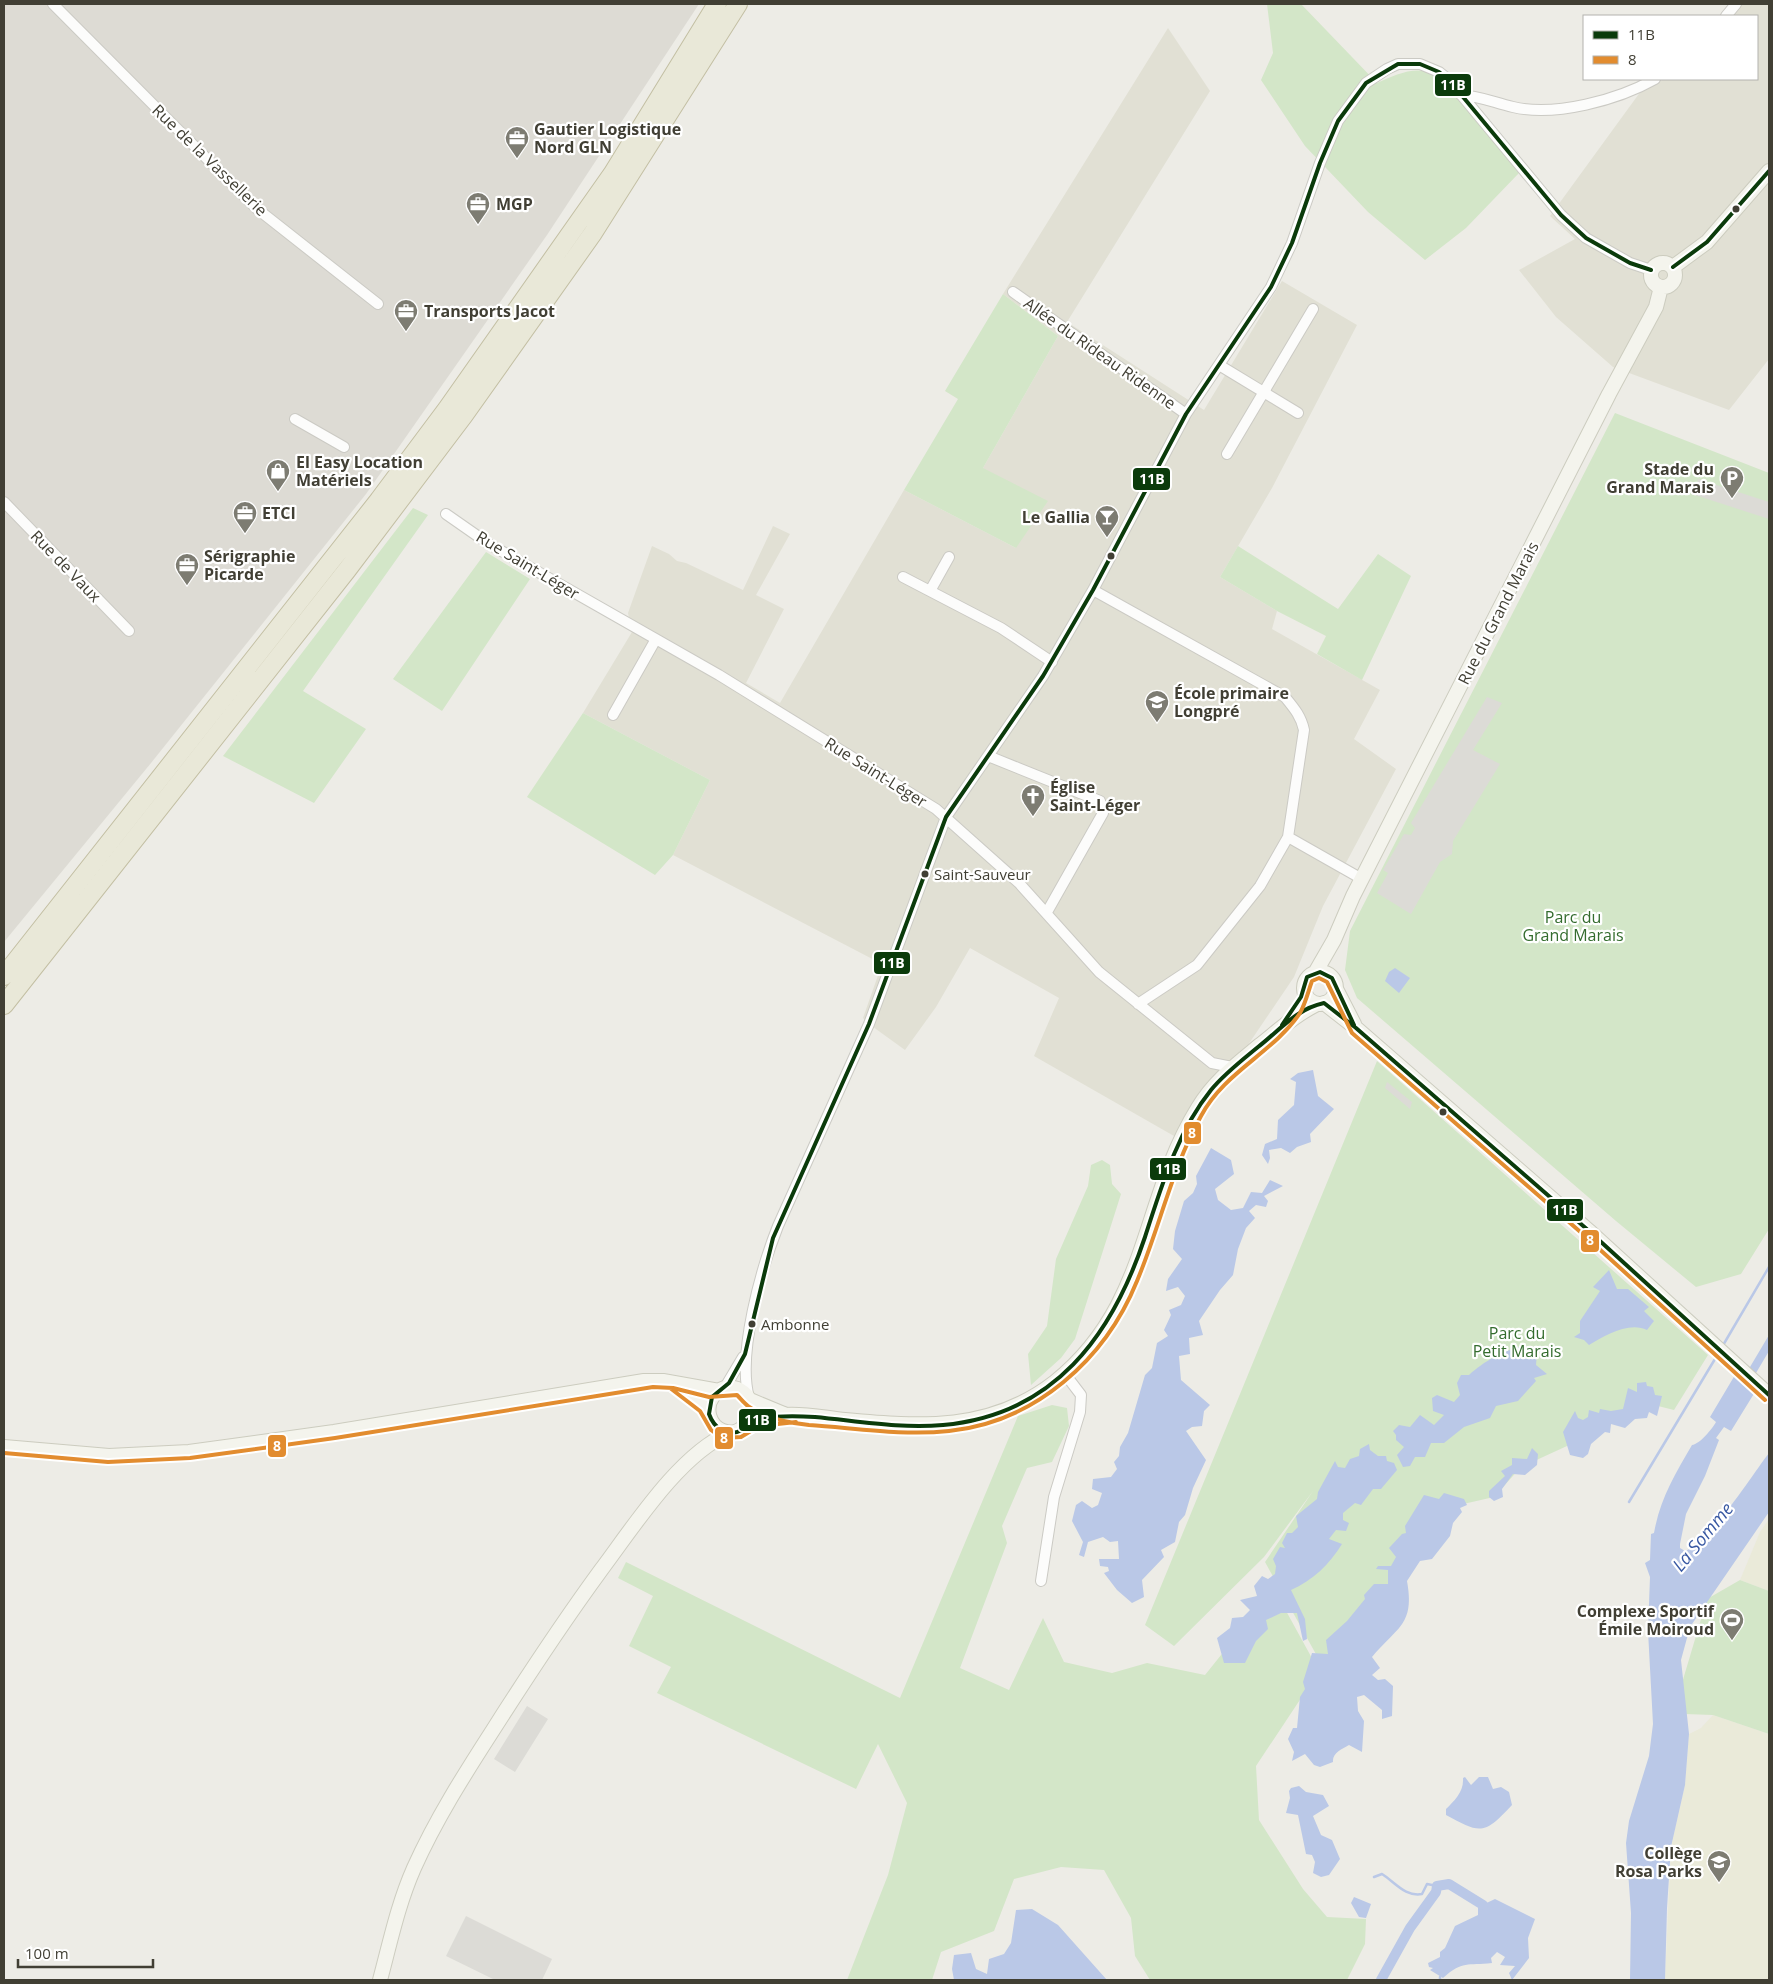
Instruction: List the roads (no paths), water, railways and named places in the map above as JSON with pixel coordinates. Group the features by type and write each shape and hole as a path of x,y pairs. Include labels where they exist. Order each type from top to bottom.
{"highway":[{"path":"5,974 379,500 447,409 612,173 717,4"},
{"path":"4,1005 348,570 430,463 593,233 738,4"}],"street":[{"name":"Rue de la Vassellerie","path":"53,4 256,208 378,304"},
{"path":"1727,15 1736,4"},
{"path":"748,1424 752,1415 744,1377 745,1354 763,1272 773,1238 868,1024 946,817 1052,662 1093,590 1186,414 1279,272 1292,243 1338,121 1356,95 1375,75 1398,64 1420,64 1439,72 1461,95 1561,215 1586,238 1630,263 1651,270"},
{"path":"1461,95 1480,96 1513,107 1546,110 1586,106 1652,80"},
{"path":"1672,266 1707,242 1769,171"},
{"path":"1651,270 1661,262 1672,266"},
{"path":"1651,270 1652,281 1662,287 1670,285 1675,279 1672,266"},
{"name":"Rue du Grand Marais","path":"1315,973 1334,940 1362,879 1609,394 1656,307 1662,287"},
{"name":"Allée du Rideau Ridenne","path":"1013,292 1186,414"},
{"path":"1228,454 1313,309"},
{"path":"1219,365 1298,413"},
{"path":"295,419 344,447"},
{"name":"Rue de Vaux","path":"4,502 129,631"},
{"name":"Rue Saint-Léger","path":"446,514 489,544 719,675 946,817 1019,883 1099,972 1212,1063 1232,1067"},
{"path":"930,591 948,557"},
{"path":"903,577 1001,628 1052,662"},
{"path":"1093,590 1285,697 1302,720 1304,730 1288,836 1260,886 1197,965 1138,1004"},
{"path":"614,715 656,639"},
{"path":"988,756 1100,801 1103,807 1103,813 1047,912"},
{"path":"1288,836 1362,879"},
{"name":"Rue du Grand Marais","path":"1334,940 1334,983"},
{"path":"1281,1026 1297,1004 1304,990 1305,981 1315,973 1322,972 1334,983 1356,1028"},
{"path":"380,1980 395,1920 413,1869 447,1801 551,1640 630,1530 662,1490 698,1452 713,1440 739,1431 757,1420 786,1415 917,1425 960,1423 1004,1410 1029,1399 1065,1374 1098,1339 1116,1312 1129,1284 1164,1182 1184,1132 1208,1093 1232,1067 1281,1026 1320,1003 1331,1000 1334,983"},
{"path":"1304,990 1307,997 1320,1003 1356,1028 1589,1231 1766,1391"},
{"path":"698,1452 712,1397 721,1390 745,1354"},
{"path":"1041,1581 1054,1497 1080,1412 1081,1395 1065,1374"},
{"path":"4,1447 109,1456 189,1452 325,1434 630,1383 654,1381 674,1382 721,1390 738,1389 750,1399 786,1415"},
{"path":"674,1382 692,1395 709,1414 719,1430 729,1433"}],"water":[{"path":"1395,968 1410,978 1399,993 1385,981 1389,972"},
{"path":"1313,1070 1318,1096 1334,1109 1310,1134 1311,1142 1297,1147 1290,1153 1281,1148 1269,1150 1270,1158 1268,1164 1262,1155 1265,1144 1277,1139 1278,1120 1294,1105 1296,1082 1290,1079 1298,1073"},
{"path":"1211,1148 1231,1160 1234,1174 1215,1189 1218,1200 1231,1210 1243,1208 1251,1192 1262,1193 1270,1180 1283,1186 1264,1196 1268,1201 1266,1207 1256,1205 1249,1211 1255,1218 1246,1228 1238,1249 1233,1275 1220,1290 1199,1321 1203,1335 1189,1338 1190,1354 1179,1356 1181,1380 1210,1405 1204,1411 1202,1426 1192,1427 1186,1431 1206,1460 1193,1488 1185,1515 1179,1522 1175,1542 1161,1550 1164,1557 1142,1580 1144,1597 1132,1603 1117,1590 1104,1573 1109,1571 1108,1567 1100,1566 1099,1559 1119,1559 1118,1541 1110,1542 1103,1537 1088,1542 1084,1557 1079,1555 1083,1542 1072,1521 1076,1505 1082,1501 1092,1508 1098,1505 1102,1493 1092,1489 1093,1479 1111,1477 1117,1469 1114,1462 1119,1456 1120,1447 1128,1433 1145,1375 1152,1368 1157,1343 1168,1336 1164,1330 1171,1315 1169,1310 1181,1305 1185,1296 1178,1287 1166,1291 1168,1279 1182,1259 1173,1249 1175,1231 1184,1201 1193,1193 1197,1184 1196,1176"},
{"path":"1609,1270 1617,1289 1628,1289 1649,1307 1644,1311 1654,1321 1647,1330 1632,1327 1625,1328 1589,1345 1584,1340 1574,1337 1580,1333 1580,1321 1600,1291 1593,1287"},
{"path":"1769,1335 1769,1351 1756,1373 1755,1392 1731,1431 1724,1427 1716,1438 1719,1440 1705,1476 1686,1514 1680,1544 1680,1548 1685,1551 1695,1545 1718,1522 1769,1453 1769,1512 1690,1627 1681,1660 1689,1734 1685,1785 1671,1847 1665,1980 1630,1980 1631,1913 1626,1843 1629,1821 1649,1756 1653,1724 1648,1631 1650,1577 1645,1563 1650,1560 1651,1534 1654,1533 1660,1509 1669,1487 1692,1445 1702,1439 1714,1425 1716,1422 1710,1417 1735,1375 1750,1367"},
{"path":"1525,1346 1537,1353 1536,1365 1547,1374 1534,1378 1536,1381 1518,1401 1496,1406 1490,1418 1464,1427 1444,1443 1431,1443 1425,1457 1415,1457 1410,1466 1403,1467 1397,1455 1404,1447 1396,1440 1396,1435 1393,1431 1399,1425 1410,1427 1420,1415 1434,1425 1444,1415 1433,1411 1432,1398 1437,1395 1454,1402 1460,1395 1457,1383 1461,1375 1469,1375 1495,1357"},
{"path":"1646,1382 1647,1386 1653,1387 1655,1395 1662,1396 1657,1416 1649,1412 1647,1418 1635,1419 1625,1428 1611,1424 1610,1433 1605,1432 1591,1444 1588,1454 1583,1458 1570,1455 1563,1432 1575,1411 1578,1418 1583,1420 1588,1417 1589,1410 1599,1413 1600,1409 1611,1411 1623,1409 1628,1388 1637,1392 1637,1383"},
{"path":"1369,1444 1370,1450 1378,1456 1386,1456 1387,1461 1394,1463 1397,1470 1381,1489 1373,1489 1361,1505 1355,1503 1343,1513 1343,1520 1349,1523 1346,1531 1336,1530 1329,1539 1342,1544 1326,1565 1313,1577 1291,1590 1305,1619 1307,1639 1303,1641 1297,1613 1281,1613 1266,1620 1268,1629 1256,1641 1245,1663 1224,1663 1217,1638 1230,1628 1232,1618 1243,1617 1250,1610 1240,1600 1257,1596 1254,1586 1262,1576 1268,1579 1275,1574 1276,1566 1273,1559 1280,1547 1285,1548 1282,1543 1287,1533 1292,1533 1298,1527 1296,1516 1317,1499 1318,1492 1335,1461 1338,1467 1345,1468 1350,1459 1359,1456 1360,1449"},
{"path":"1532,1448 1538,1454 1537,1465 1525,1475 1513,1474 1502,1489 1503,1497 1494,1501 1489,1497 1489,1491 1505,1476 1501,1471 1512,1465 1512,1458 1527,1459"},
{"path":"1444,1493 1464,1499 1467,1505 1460,1508 1462,1512 1453,1523 1450,1536 1432,1559 1420,1561 1407,1581 1409,1596 1406,1616 1402,1624 1372,1657 1380,1668 1372,1675 1378,1680 1385,1679 1393,1686 1392,1716 1382,1719 1382,1710 1364,1695 1357,1697 1358,1711 1364,1721 1362,1752 1349,1745 1334,1756 1333,1762 1320,1767 1314,1765 1305,1754 1292,1761 1294,1752 1288,1739 1293,1728 1297,1728 1300,1697 1305,1689 1303,1682 1312,1653 1328,1654 1326,1640 1347,1621 1365,1599 1364,1595 1374,1584 1388,1584 1388,1570 1376,1569 1378,1566 1391,1566 1396,1557 1389,1548 1402,1534 1406,1533 1405,1526 1424,1495 1439,1499"},
{"path":"1465,1777 1471,1785 1479,1777 1488,1777 1493,1789 1501,1787 1509,1792 1512,1805 1495,1822 1482,1828 1467,1826 1446,1815 1446,1809 1458,1796 1462,1788 1463,1778"},
{"path":"1299,1786 1306,1792 1323,1795 1329,1806 1313,1816 1321,1835 1332,1840 1340,1859 1329,1875 1321,1877 1313,1873 1315,1862 1312,1855 1306,1854 1298,1815 1286,1813 1290,1798 1289,1791 1291,1788"},
{"path":"1354,1897 1371,1904 1366,1918 1359,1917 1351,1903"},
{"path":"1495,1899 1535,1919 1528,1938 1529,1958 1512,1980 1509,1973 1515,1966 1500,1965 1505,1957 1497,1952 1491,1958 1492,1963 1461,1966 1443,1978 1430,1970 1433,1968 1429,1967 1428,1963 1440,1957 1440,1952 1445,1948 1455,1926 1478,1915 1478,1907"},
{"path":"1032,1909 1058,1925 1107,1980 954,1980 952,1969 954,1955 971,1953 976,1969 987,1974 989,1959 1004,1954 1011,1943 1016,1910"}],"waterway":[{"path":"1722,1347 1769,1267"},
{"path":"1629,1502 1718,1354"},
{"path":"1374,1877 1382,1874 1401,1889 1416,1894 1422,1894 1427,1884 1437,1886"},
{"path":"1381,1980 1410,1928 1436,1892 1437,1886 1449,1884 1483,1905"}],"place":[{"name":"Gautier Logistique Nord GLN","path":"517,159"},
{"name":"MGP","path":"478,225"},
{"name":"Transports Jacot","path":"406,332"},
{"name":"El Easy Location Matériels","path":"278,492"},
{"name":"Stade du Grand Marais","path":"1732,499"},
{"name":"ETCI","path":"245,534"},
{"name":"Le Gallia","path":"1107,538"},
{"name":"Sérigraphie Picarde","path":"187,586"},
{"name":"École primaire Longpré","path":"1157,723"},
{"name":"Église Saint-Léger","path":"1033,817"},
{"name":"Saint-Sauveur","path":"925,874"},
{"name":"Ambonne","path":"752,1324"},
{"name":"Complexe Sportif Émile Moiroud","path":"1732,1641"},
{"name":"Collège Rosa Parks","path":"1719,1883"}],"park label":[{"name":"Parc du Grand Marais","path":"1573,926"},
{"name":"Parc du Petit Marais","path":"1517,1342"}],"water label":[{"name":"La Somme","path":"1703,1537"}]}
